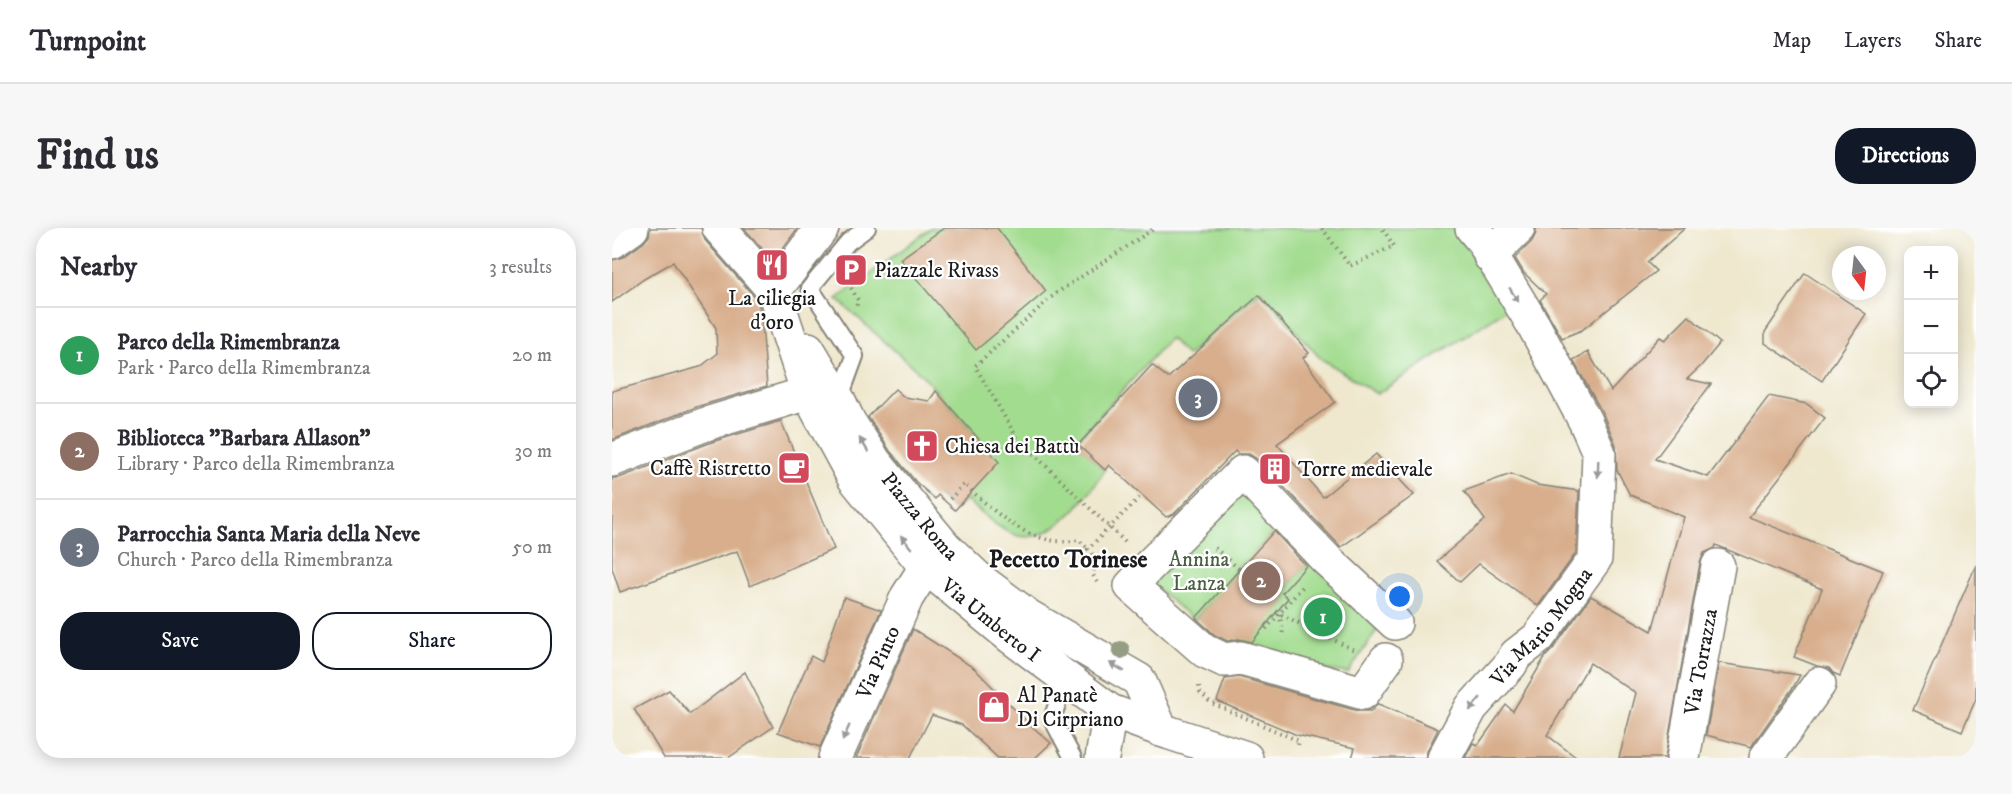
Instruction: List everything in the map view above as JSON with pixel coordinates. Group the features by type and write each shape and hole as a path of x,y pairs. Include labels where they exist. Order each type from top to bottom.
{"street":[{"path":"612,242 632,228"},
{"name":"Via Umberto I","path":"719,228 776,298 808,393 854,478 926,567 1011,637 1110,711 1246,758"},
{"path":"776,298 822,228"},
{"name":"Via Mario Mogna","path":"1444,758 1471,708 1510,665 1516,655 1538,638 1595,559 1599,453 1585,421 1534,326 1482,240 1472,228"},
{"path":"1490,256 1518,228"},
{"name":"Piazza Roma","path":"776,298 875,462 945,547 980,580 1028,616 1139,680 1161,730"},
{"path":"612,460 706,424 808,393"},
{"path":"1386,660 1363,693 1241,658 1224,660 1205,651 1131,586 1243,472 1326,560 1395,623"},
{"name":"Via Pinto","path":"835,758 907,597 926,567"},
{"name":"Via Torrazza","path":"1683,758 1718,567"},
{"path":"1766,758 1819,684"},
{"path":"1102,758 1110,711"}],"lane":[{"path":"839,400 855,356 810,288 848,242 867,228"},
{"path":"1066,678 1052,719 1073,758"}],"path":[{"path":"1149,566 1017,438 975,366 1056,294 1155,228"},
{"path":"1322,228 1350,266 1394,246 1382,228"},
{"path":"851,288 858,300 854,315"},
{"path":"947,503 964,484 1001,518 1035,537 1063,543 1078,540 1096,559 1093,575 1099,584"},
{"path":"1088,549 1142,495"},
{"path":"1214,547 1239,570"},
{"path":"1241,658 1278,612 1326,560"},
{"path":"1278,612 1366,656 1386,660"},
{"path":"1297,750 1299,741"}],"green space":[{"path":"931,228 1452,228 1489,275 1510,307 1377,394 1320,358 1260,291 1187,356 1170,338 1076,442 1105,470 1088,494 1065,519 1052,528 1039,535 1025,537 1004,530 966,500 955,510 938,496 982,443 923,376 837,299"},
{"name":"Annina Lanza","path":"1242,483 1283,521 1194,620 1149,582"},
{"path":"1316,554 1381,624 1348,673 1225,657 1253,623 1287,598 1282,593"}],"building":[{"path":"650,228 701,228 705,240 757,300 761,312 767,386 699,406 612,440 612,391 700,367 717,354 716,328 673,262 612,302 612,260 623,257 643,243 649,236"},
{"path":"744,228 798,228 773,261"},
{"path":"944,228 997,228 1046,291 976,350 900,259"},
{"path":"1536,228 1685,228 1647,262 1656,271 1582,330 1562,338 1540,300 1546,294 1524,273 1515,258 1532,241"},
{"path":"1805,273 1832,291 1832,300 1845,300 1866,314 1822,381 1765,343 1765,332"},
{"path":"1259,295 1309,353 1303,358 1335,402 1277,444 1323,497 1376,454 1414,495 1341,547 1257,459 1249,454 1238,454 1235,451 1174,514 1166,517 1109,465 1105,470 1078,445 1152,365 1168,378"},
{"path":"1689,316 1720,343 1687,379 1711,384 1655,459 1708,477 1769,396 1807,404 1825,418 1749,517 1883,571 1840,676 1829,668 1794,657 1822,589 1716,545 1715,548 1704,553 1700,563 1665,758 1619,758 1636,693 1590,663 1547,735 1577,758 1465,758 1473,743 1478,745 1506,705 1513,711 1545,657 1591,596 1652,631 1684,517 1630,495 1617,470 1616,445 1602,412 1573,360 1588,352 1611,391 1660,337 1665,340"},
{"name":"Chiesa dei Battù","path":"895,389 904,397 929,401 936,391 999,462 955,510 938,495 935,499 916,482 890,451 868,417"},
{"path":"781,421 834,549 750,586 737,551 620,592 612,568 612,478 619,478 712,442"},
{"path":"1511,474 1537,485 1579,491 1576,553 1538,606 1479,564 1460,582 1437,561 1485,520 1464,491"},
{"path":"1274,531 1306,566 1282,593 1288,598 1252,642 1239,639 1227,641 1215,635 1196,618"},
{"path":"1976,565 1976,699 1962,731 1913,710"},
{"path":"844,597 881,610 820,747 778,732 811,656 822,662"},
{"path":"913,629 974,668 1051,743 1035,758 998,758 962,725 932,715 910,758 856,758"},
{"path":"1719,663 1800,675 1751,747 1706,735"},
{"path":"745,672 773,727 728,758 664,758 634,709 669,690 690,714"},
{"path":"1239,677 1358,711 1371,711 1378,704 1438,729 1425,758 1352,758 1355,748 1297,735 1217,701 1225,679"}],"place":[{"name":"La ciliegia d'oro","path":"772,265"},
{"name":"Piazzale Rivass","path":"851,270"},
{"name":"Parrocchia Santa Maria della Neve","path":"1198,398"},
{"name":"Chiesa dei Battù","path":"922,446"},
{"name":"Caffè Ristretto","path":"794,468"},
{"name":"Torre medievale","path":"1275,469"},
{"name":"Biblioteca \"Barbara Allason\"","path":"1261,581"},
{"name":"Parco della Rimembranza","path":"1323,617"},
{"name":"Al Panatè Di Cirpriano","path":"994,707"}],"district":[{"name":"Pecetto Torinese","path":"1068,559"}]}
